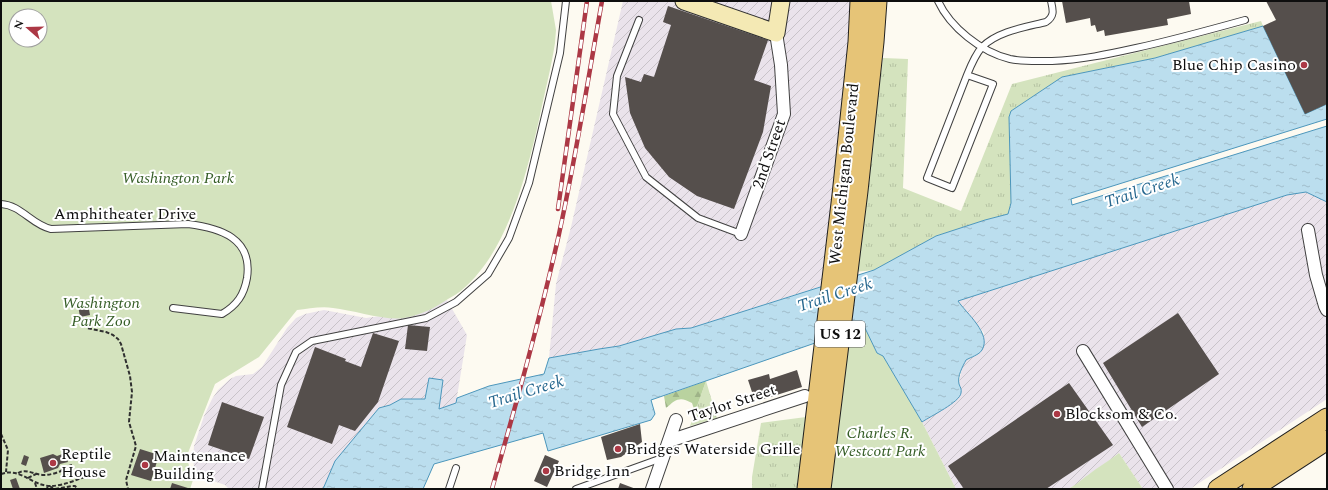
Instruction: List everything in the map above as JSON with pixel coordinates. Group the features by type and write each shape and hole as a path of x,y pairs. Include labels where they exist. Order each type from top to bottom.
{"main road":[{"name":"West Michigan Boulevard","path":"850,193 860,1"},
{"name":"West Michigan Boulevard","path":"814,484 850,193 874,42 877,1"},
{"path":"1218,489 1327,418"},
{"path":"1252,489 1327,440"}],"street":[{"path":"684,1 776,33"},
{"name":"2nd Street","path":"741,234 784,114 781,65 776,33 781,1"},
{"path":"1308,230 1316,275 1327,310"},
{"path":"1083,351 1166,489"},
{"name":"Taylor Street","path":"669,441 805,396"},
{"path":"652,489 676,420"}],"lane":[{"path":"262,489 281,385 296,352 312,341 426,318 456,302 488,274 509,238 529,183 560,53 566,1"},
{"path":"938,1 942,9 955,25 983,47 1009,59 1030,62 1065,60 1105,55 1246,20"},
{"path":"967,75 993,84 952,188 927,178 967,75 974,59 983,47 995,38 1010,31 1046,22 1051,19 1054,14 1051,1"},
{"path":"639,20 617,76 613,114 646,177 698,218 741,234"},
{"name":"Amphitheater Drive","path":"1,204 15,207 38,224 51,229 188,224 208,227 222,232 240,244 246,253 248,269 242,297 237,303 222,314 173,308"},
{"path":"576,489 664,458"},
{"path":"449,489 456,468"}],"path":[{"path":"86,317 87,328 106,332 118,339 121,344 130,376 132,392 129,422 136,446 126,480 128,489"},
{"path":"1,434 8,450 6,472"},
{"path":"18,473 24,471 49,475 61,471 62,468 72,465"},
{"path":"1,474 6,472 18,473 35,483 57,485 96,473"},
{"path":"28,478 36,474"},
{"path":"35,483 37,489"},
{"path":"47,489 48,485"},
{"path":"48,485 54,489 72,486 75,486 78,489"}],"shaded area":[{"path":"623,1 853,1 848,72 822,286 691,328 676,329 619,346 549,358 556,284 571,227"},
{"path":"1306,192 1327,202 1327,399 1190,489 1143,489 1119,453 1078,484 1068,489 956,489 922,422 956,401 961,388 959,383 962,367 966,360 977,355 984,333 958,301 1287,195"},
{"path":"447,300 467,335 456,403 439,409 429,378 425,399 401,399 390,405 379,408 335,461 323,489 229,489 225,485 205,478 199,474 194,467 194,446 204,416 218,390 230,379 236,376 253,374 262,367 287,328 296,318 305,314 324,310 366,318 380,316 402,318"}],"green space":[{"name":"Washington Park","path":"1,1 551,1 556,30 555,43 528,165 513,211 492,254 479,273 456,294 428,311 404,318 388,318 328,307 297,310 259,357 215,384 186,458 194,477 190,489 1,489"},
{"path":"1261,21 1263,26 1155,58 1062,77 1011,111 1009,118 1011,203 1008,214 936,236 874,270 855,272 883,58 908,59 903,188 961,211 1012,84"},
{"name":"Charles R. Westcott Park","path":"864,326 877,353 883,356 922,422 956,489 829,489 848,331"},
{"path":"706,381 717,418 690,426"},
{"path":"706,381 695,412 692,403 681,399 673,402 666,408 664,396"},
{"path":"806,417 798,489 752,489 752,477 761,423"},
{"path":"1119,453 1143,489 1068,489 1076,484"}],"water":[{"name":"Trail Creek","path":"1263,26 1305,114 1327,104 1327,119 1071,199 1072,205 1327,126 1327,202 1306,192 1287,195 958,301 977,324 984,337 984,344 981,352 966,360 962,368 959,378 961,393 959,397 951,405 922,422 883,356 877,353 864,326 651,400 655,414 651,420 548,451 543,433 434,464 423,489 323,489 335,461 379,408 390,405 401,399 425,399 429,378 443,380 439,409 456,403 457,398 489,386 544,374 549,358 619,346 676,329 691,328 874,270 936,236 1008,214 1011,203 1009,117 1011,111 1062,77 1155,58"}],"building":[{"path":"1062,1 1189,1 1191,14 1167,19 1168,25 1105,36 1104,30 1097,32 1095,25 1091,26 1090,18 1066,23"},
{"name":"Blue Chip Casino","path":"1266,1 1327,1 1327,104 1305,114 1263,26 1276,20"},
{"path":"668,6 768,40 754,80 771,86 763,132 734,209 697,196 669,177 645,148 630,113 625,77 641,82 644,74 654,77 671,25 663,22"},
{"path":"88,304 90,315 80,317 78,305"},
{"name":"Blocksom & Co.","path":"1178,313 1219,374 1142,427 1103,363"},
{"path":"408,325 430,327 427,351 405,349"},
{"path":"373,333 399,341 378,402 355,431 339,425 332,444 287,427 315,347 346,359 345,361 361,367"},
{"path":"797,370 802,387 764,399 763,395 754,398 748,380 769,374 770,379"},
{"name":"Blocksom & Co.","path":"1069,383 1113,445 1046,489 964,489 948,466"},
{"path":"222,402 264,417 249,459 208,445"},
{"name":"Bridges Waterside Grille","path":"640,424 642,442 621,457 607,460 601,437"},
{"name":"Maintenance Building","path":"140,449 159,455 151,481 131,475"},
{"name":"Reptile House","path":"65,453 68,462 60,464 58,468 44,473 40,458 53,454 57,456"},
{"path":"24,455 29,457 26,466 21,464"},
{"name":"Bridge Inn","path":"545,455 559,461 547,487 534,481"},
{"path":"16,478 20,489 13,489 10,480"},
{"path":"172,483 191,489 170,489"},
{"path":"620,483 636,489 618,489"}],"railway":[{"path":"558,209 587,1"},
{"path":"492,489 552,266 576,147 602,1"}],"place":[{"name":"Blue Chip Casino","path":"1304,65"},
{"name":"Blocksom & Co.","path":"1057,414"},
{"name":"Bridges Waterside Grille","path":"618,449"},
{"name":"Reptile House","path":"53,463"},
{"name":"Maintenance Building","path":"145,465"},
{"name":"Bridge Inn","path":"546,471"}],"park label":[{"name":"Washington Park Zoo","path":"101,312"}]}
